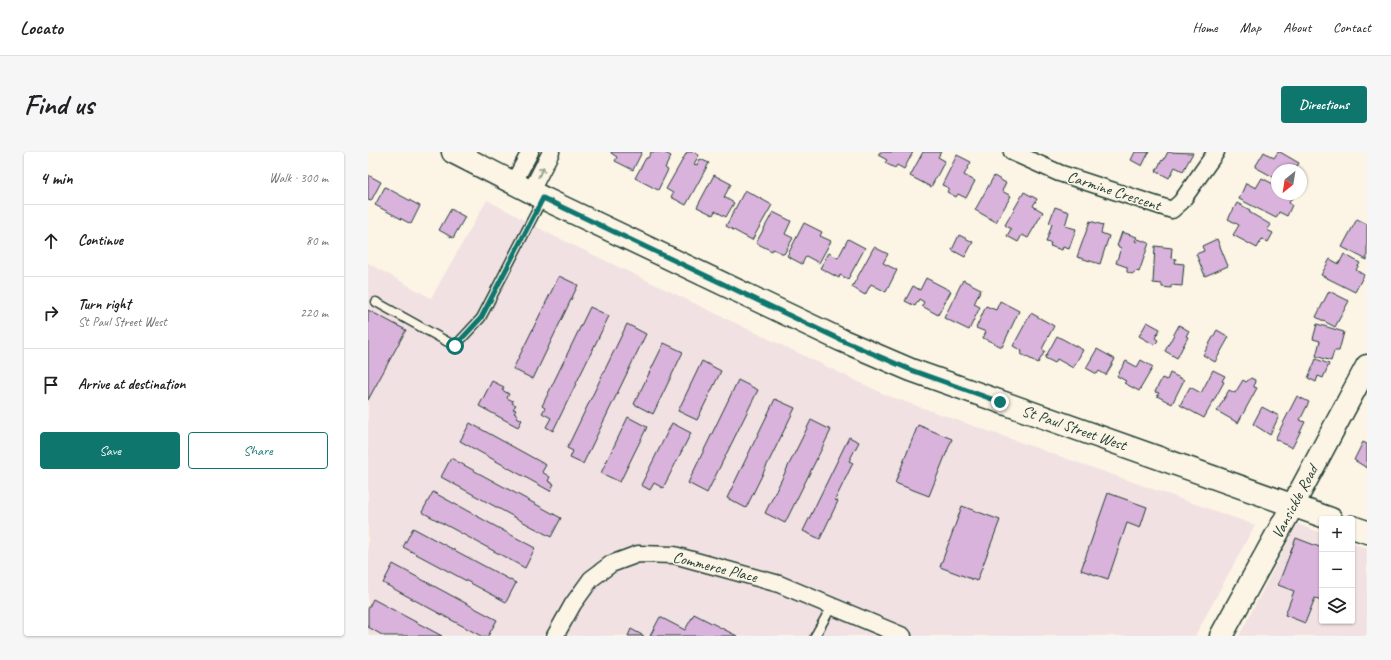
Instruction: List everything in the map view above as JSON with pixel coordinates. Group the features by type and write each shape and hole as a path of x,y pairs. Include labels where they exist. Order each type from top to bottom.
{"main road":[{"name":"St Paul Street West","path":"453,152 834,337 911,370 1323,516"},
{"name":"Vansickle Road","path":"1221,636 1294,505 1367,366"},
{"path":"1355,528 1367,532"}],"street":[{"path":"529,190 530,152"},
{"path":"529,190 551,152"},
{"name":"Carmine Crescent","path":"1012,152 1059,173 1172,210 1181,202 1216,152"},
{"name":"Commerce Place","path":"555,636 573,604 591,579 610,564 638,554 674,555 778,584 903,636"}],"lane":[{"path":"376,302 455,346 481,318 529,190"},
{"path":"815,636 832,606"}],"shaded area":[{"path":"487,200 552,235 886,395 1255,525 1195,636 368,636 368,263 431,298"},
{"path":"1297,524 1319,532 1319,624 1355,624 1355,544 1367,548 1367,636 1239,636"}],"building":[{"path":"611,152 642,152 633,170 615,161 617,157"},
{"path":"651,152 663,152 671,156 665,168 668,170 658,190 635,178"},
{"path":"687,152 693,152 699,155 694,164 697,165 700,159 709,163 686,205 671,197 673,193 666,189"},
{"path":"880,152 913,152 904,169 897,165 895,168 885,163 887,160 878,155"},
{"path":"923,152 941,152 938,157 945,161 931,187 910,176"},
{"path":"1135,152 1149,152 1142,166 1131,160"},
{"path":"1168,152 1193,153 1183,171 1175,167 1169,178 1156,171"},
{"path":"1264,152 1274,158 1278,152 1280,152 1299,163 1271,164 1271,176 1255,167"},
{"path":"957,155 971,162 964,175 975,181 966,198 958,194 956,197 947,192 949,188 942,185"},
{"path":"368,175 381,182 371,201 368,200"},
{"path":"714,175 731,184 724,197 734,203 726,217 715,211 713,215 697,207"},
{"path":"994,176 1006,183 1002,191 1011,196 996,222 975,210"},
{"path":"1262,178 1271,183 1271,200 1291,200 1289,203 1292,205 1287,216 1279,212 1276,218 1239,199 1246,183 1256,188"},
{"path":"385,187 420,206 411,224 375,205"},
{"path":"745,190 772,205 752,240 726,226"},
{"path":"1024,192 1037,199 1033,206 1043,212 1028,238 1022,235 1018,242 1007,236 1011,229 1005,225"},
{"path":"1237,203 1271,225 1267,230 1273,233 1268,242 1262,239 1257,248 1233,235 1239,225 1228,219"},
{"path":"1055,207 1069,212 1065,226 1076,229 1069,249 1063,247 1062,250 1050,246 1051,243 1046,242 1052,224 1049,223"},
{"path":"451,209 465,217 453,238 439,230"},
{"path":"773,212 791,221 785,234 793,238 784,254 773,249 772,251 756,243"},
{"path":"1357,219 1367,224 1367,260 1342,247"},
{"path":"1090,221 1103,225 1101,233 1109,236 1100,264 1077,257"},
{"path":"804,223 822,232 820,236 831,241 819,263 806,256 802,264 787,256"},
{"path":"1122,232 1137,237 1135,241 1137,242 1138,239 1149,243 1139,272 1136,271 1132,274 1127,272 1127,267 1116,263 1121,248 1117,246"},
{"path":"959,235 973,242 965,257 952,250"},
{"path":"848,239 865,248 848,279 840,275 839,278 820,268 829,253 838,258"},
{"path":"1217,239 1228,266 1205,276 1196,254 1204,251 1202,246"},
{"path":"1155,246 1172,248 1171,258 1176,259 1175,263 1184,264 1182,286 1171,285 1171,288 1162,287 1162,284 1153,283"},
{"path":"874,247 888,254 883,263 897,270 886,292 871,284 865,295 852,287"},
{"path":"1344,254 1360,263 1356,270 1364,275 1355,292 1321,275 1330,259 1339,264"},
{"path":"559,276 578,285 533,379 513,369"},
{"path":"926,278 951,291 938,315 922,306 924,302 919,299 915,306 905,301 913,286 920,290"},
{"path":"963,280 981,289 974,304 980,307 969,330 944,318"},
{"path":"1329,291 1349,301 1335,327 1316,317"},
{"path":"1000,301 1019,311 1002,347 983,338 986,332 976,328 986,306 996,310"},
{"path":"590,307 609,316 553,431 546,427 551,418 542,413 545,408 542,406"},
{"path":"368,310 406,330 368,400"},
{"path":"1031,313 1054,326 1042,349 1045,351 1038,363 1021,354 1022,351 1013,346"},
{"path":"1147,322 1160,329 1155,338 1158,340 1155,345 1139,336"},
{"path":"627,324 646,334 583,464 570,458 573,451 567,448"},
{"path":"1317,324 1344,332 1339,351 1334,351 1331,361 1316,356 1320,341 1313,339"},
{"path":"1179,325 1189,331 1186,336 1188,337 1177,358 1165,351"},
{"path":"1217,330 1229,337 1215,362 1203,355"},
{"path":"1057,336 1083,350 1073,368 1057,359 1055,363 1045,358"},
{"path":"664,343 683,352 653,414 634,404"},
{"path":"1097,349 1115,359 1106,375 1099,371 1097,374 1086,368"},
{"path":"1316,359 1329,364 1323,378 1318,376 1316,382 1308,378"},
{"path":"1141,360 1153,367 1139,391 1124,383 1126,381 1117,376 1126,361 1137,367"},
{"path":"702,361 721,371 697,420 678,411"},
{"path":"1213,370 1225,376 1222,381 1224,382 1204,418 1180,405 1190,387 1201,393"},
{"path":"1170,373 1184,380 1172,404 1157,396 1159,393 1155,392 1162,378 1167,380"},
{"path":"1251,378 1255,380 1254,387 1257,388 1238,423 1217,411 1229,390 1235,393 1243,380 1246,382"},
{"path":"738,380 758,390 707,493 688,483"},
{"path":"492,381 504,387 502,390 509,394 507,398 513,401 512,403 516,405 513,409 516,410 514,413 522,420 518,427 479,406"},
{"path":"1297,396 1309,402 1300,420 1305,422 1292,448 1275,439"},
{"path":"775,399 795,408 746,508 727,498"},
{"path":"1262,407 1279,416 1270,435 1253,424"},
{"path":"628,417 647,427 620,482 601,473"},
{"path":"811,420 831,430 785,523 765,513"},
{"path":"470,423 546,465 542,472 550,477 548,481 554,484 550,491 460,441"},
{"path":"672,423 691,433 663,488 654,483 650,490 641,485"},
{"path":"918,425 952,439 929,496 895,483"},
{"path":"849,437 859,442 849,461 853,463 835,500 838,501 820,539 803,531"},
{"path":"1363,442 1367,444 1367,468 1354,460"},
{"path":"451,458 561,518 551,537 441,477"},
{"path":"433,492 535,548 525,568 422,512"},
{"path":"1108,493 1147,507 1140,528 1127,523 1108,579 1081,570"},
{"path":"962,506 1000,520 977,581 940,567"},
{"path":"413,528 516,583 506,602 403,547"},
{"path":"1296,538 1319,547 1319,599 1315,598 1305,623 1285,615 1294,591 1278,585"},
{"path":"393,564 497,620 488,636 481,636 383,583"},
{"path":"373,599 442,636 384,636 368,627 368,609"},
{"path":"694,614 737,636 650,636 660,617 685,630"},
{"path":"631,629 644,636 628,636"}],"route":[{"path":"455,346 481,318 543,198 841,340 911,370 1000,402"}]}
